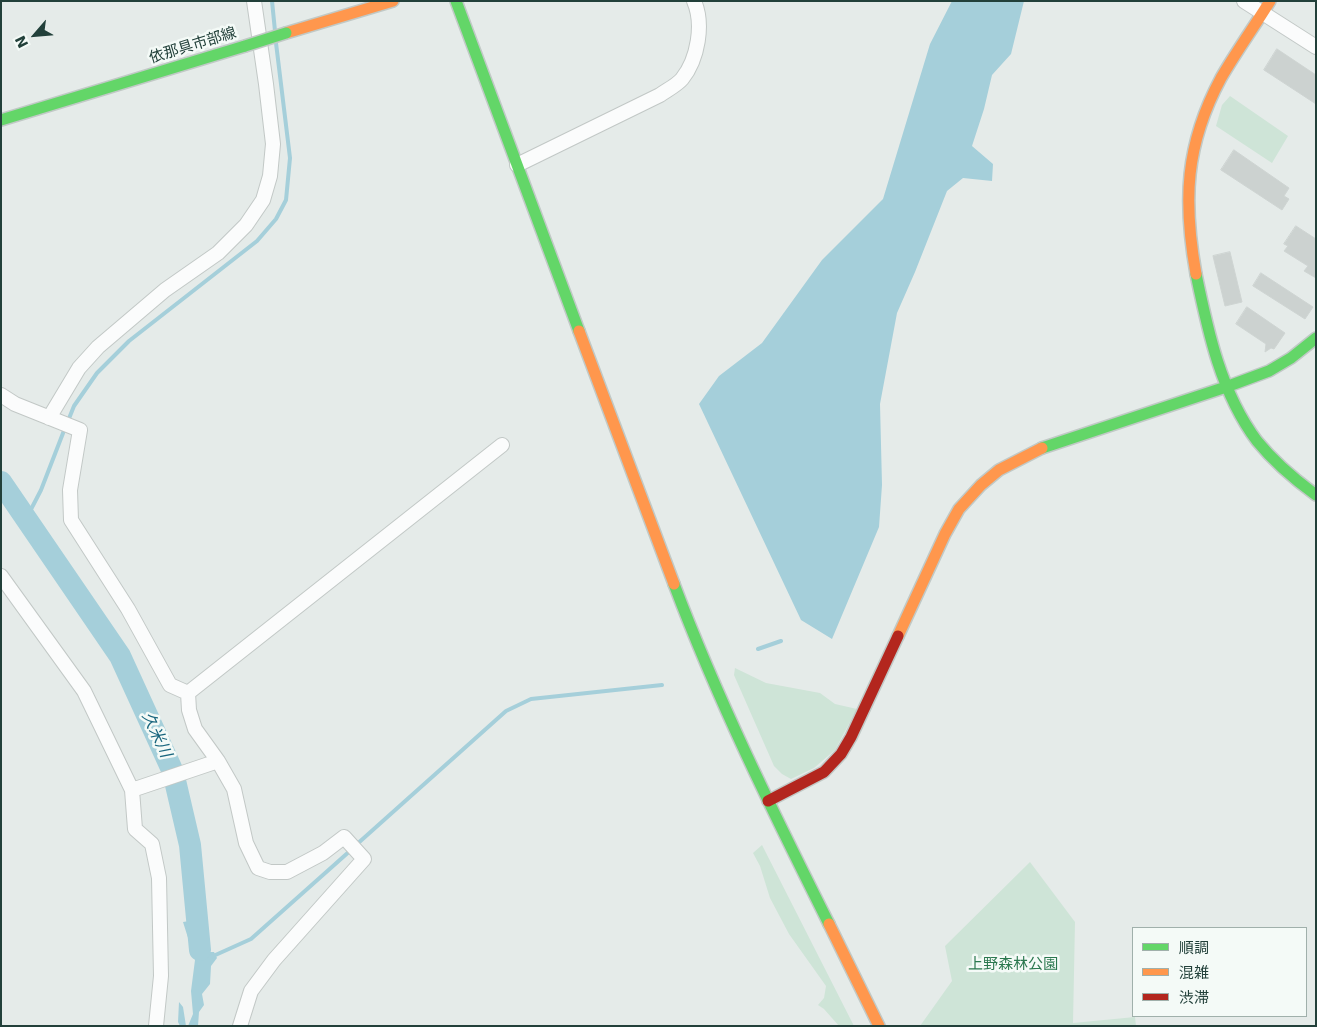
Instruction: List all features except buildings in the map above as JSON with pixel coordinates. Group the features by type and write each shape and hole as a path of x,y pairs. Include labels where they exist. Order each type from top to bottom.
{"street":[{"path":"51,419 80,368 98,347 165,290 218,253 246,225 262,200 270,176 273,144 254,1"},
{"name":"依那具市部線","path":"1,120 393,1"},
{"path":"456,1 692,633 754,773 879,1026"},
{"path":"517,164 660,95 682,80 691,64 699,36 698,10 694,1"},
{"path":"1244,1 1266,7 1316,47"},
{"path":"1266,7 1237,50 1214,92 1201,125 1191,163 1189,201 1192,249 1209,337 1226,387 1243,420 1282,469 1316,495"},
{"path":"768,801 824,772 841,754 851,737 945,534 959,509 981,485 999,470 1044,447 1226,387 1268,371 1291,358 1316,338"},
{"path":"1,395 15,404 80,430 70,490 71,520 128,609 170,685 188,693"},
{"path":"188,693 502,445"},
{"path":"1,576 84,691 132,790 135,830 152,844 159,878 161,976 156,1026"},
{"path":"188,693 189,710 195,729 213,762 234,789 246,843 258,868 270,872 287,872 323,853 344,837 364,859 268,967 251,991 240,1026"},
{"path":"132,790 213,762"}],"green space":[{"path":"1230,96 1288,136 1272,163 1216,126 1222,105"},
{"path":"735,668 766,683 820,693 835,704 857,709 835,750 814,768 791,779 782,774 774,766 734,675"},
{"path":"762,845 854,1026 839,1026 818,1005 824,998 826,986 789,934 770,898 760,866 753,853"},
{"name":"上野森林公園","path":"1030,862 1075,922 1073,1023 1135,1017 1136,1026 920,1026 952,981 945,946"}],"water":[{"path":"952,1 1024,1 1011,54 992,75 984,109 972,146 993,164 992,181 963,178 947,191 897,313 880,404 882,485 879,527 832,639 801,620 699,404 719,376 762,343 822,260 883,199 930,44"},
{"path":"202,919 202,945 204,952 214,952 217,958 211,966 210,984 202,994 204,1005 199,1012 198,1026 188,1026 193,1014 191,991 195,960 183,922"},
{"path":"179,1002 183,1007 186,1026 180,1026 178,1022"}],"waterway":[{"path":"272,1 275,31"},
{"path":"68,421 74,406 97,373 129,341 257,241 276,219 286,200 290,158 276,43"},
{"path":"26,519 41,490 65,428"},
{"name":"久米川","path":"1,482 120,656 173,772 190,845 200,950"},
{"path":"758,649 781,641"},
{"path":"356,845 506,711 531,699 662,685"},
{"path":"211,957 251,939 351,850"}],"traffic: fast":[{"path":"456,1 579,331"},
{"path":"245,46 286,33"},
{"path":"1,120 245,46"},
{"path":"1196,274 1211,340 1234,403 1257,441 1270,456 1316,495"},
{"path":"1042,448 1269,371 1291,358 1316,338"},
{"path":"674,584 728,713 767,798 829,924"}],"traffic: slow":[{"path":"286,33 393,1"},
{"path":"1196,274 1189,222 1189,198 1190,174 1200,127 1221,78 1270,1"},
{"path":"579,331 674,584"},
{"path":"898,636 945,534 959,509 981,485 999,470 1042,448"},
{"path":"829,924 879,1026"}],"traffic: jam":[{"path":"768,801 824,772 841,754 851,737 898,636"}]}
